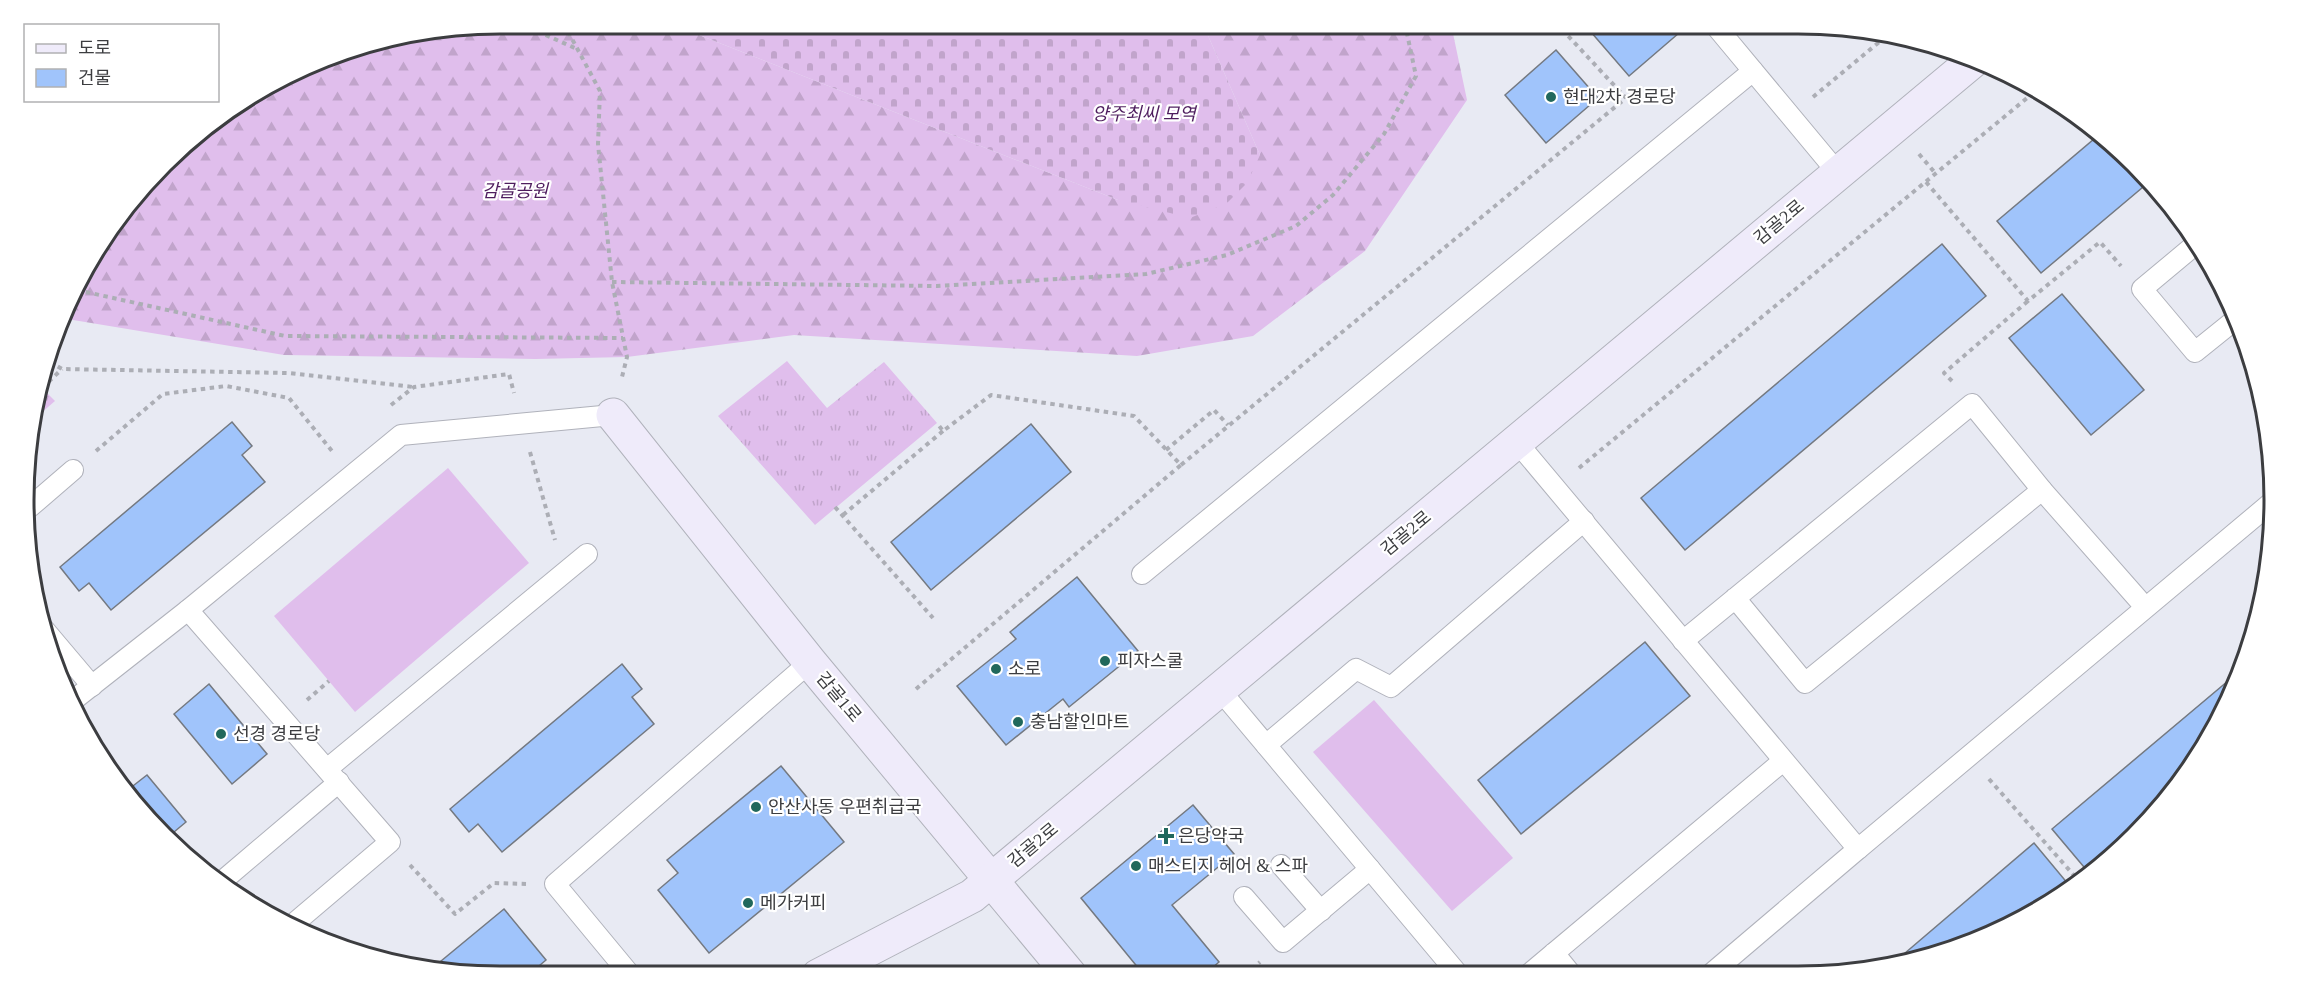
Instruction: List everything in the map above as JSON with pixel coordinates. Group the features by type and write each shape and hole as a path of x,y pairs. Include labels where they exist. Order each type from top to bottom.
{"street":[{"name":"감골2로","path":"837,966 972,896 1966,66"},
{"name":"감골1로","path":"613,415 810,662 1063,966"}],"lane":[{"path":"1722,34 1838,173"},
{"path":"1142,574 1753,71"},
{"path":"2190,249 2142,289 2195,352 2229,325"},
{"path":"1683,640 1972,404 2042,490 2145,608"},
{"path":"78,697 188,610 401,435 613,415"},
{"path":"1516,441 1857,849"},
{"path":"34,504 74,470"},
{"path":"1736,598 1806,683 2042,490"},
{"path":"1720,966 2264,509"},
{"path":"1266,745 1356,669 1391,687 1584,522"},
{"path":"226,877 333,775 587,554"},
{"path":"188,610 390,842 298,920"},
{"path":"57,644 92,686"},
{"path":"623,966 555,884 810,662"},
{"path":"1219,689 1451,966"},
{"path":"1539,966 1783,760"},
{"path":"1281,865 1320,911"},
{"path":"1244,897 1283,942 1370,869"},
{"path":"1554,953 1565,966"}],"path":[{"path":"543,34 578,50"},
{"path":"569,34 600,91 598,144 612,282 627,357 613,415"},
{"path":"612,282 937,286 1146,274 1227,255 1296,226 1333,195 1384,134 1416,76 1407,34"},
{"path":"916,689 1181,465 1626,98 1566,34"},
{"path":"1790,116 1880,42"},
{"path":"1556,488 2030,97"},
{"path":"1916,151 1936,174"},
{"path":"1926,182 2028,301"},
{"path":"1972,404 1944,373 2100,242"},
{"path":"84,292 285,336 623,338"},
{"path":"55,365 62,369 289,373 414,387"},
{"path":"50,381 62,369"},
{"path":"74,470 162,394 226,387 289,398 352,475"},
{"path":"843,515 943,431 991,395 1134,416 1181,465"},
{"path":"1166,450 1214,410 1228,426"},
{"path":"522,423 564,573"},
{"path":"937,423 943,431"},
{"path":"835,507 933,618"},
{"path":"1969,756 2074,875"},
{"path":"390,842 455,914 494,883 555,884"}],"green space":[{"name":"감골공원","path":"696,34 1118,200 1260,155 1207,34 1453,34 1467,100 1365,251 1253,336 1137,356 794,335 627,357 535,359 284,355 71,320 113,242 150,193 193,150 267,97 322,70 380,50 440,38 470,35"},
{"name":"양주최씨 모역","path":"696,34 1207,34 1260,155 1247,183 1227,203 1190,218 1118,200"},
{"path":"787,361 827,408 884,362 937,423 815,525 718,416"},
{"path":"47,393 55,401 43,412"},
{"path":"448,468 529,563 355,712 274,616"},
{"path":"1374,700 1513,858 1452,911 1313,752"}],"building":[{"path":"1593,34 1678,34 1629,76"},
{"name":"현대2차 경로당","path":"1556,50 1598,98 1546,143 1505,95"},
{"path":"2093,140 2143,187 2041,273 1997,221"},
{"path":"1942,244 1986,296 1685,550 1641,498"},
{"path":"2062,294 2144,390 2091,435 2009,338"},
{"path":"232,422 252,446 242,455 265,482 111,610 89,583 79,591 60,567"},
{"path":"1031,424 1071,472 931,590 891,542"},
{"path":"1077,577 1138,651 1069,707 1063,699 1006,745 957,686 1016,639 1010,632"},
{"path":"1645,642 1690,696 1521,834 1478,780"},
{"path":"622,664 642,689 632,697 654,724 502,852 478,824 469,832 450,809"},
{"path":"2227,682 2201,734 2185,759 2148,808 2105,851 2084,867 2052,829"},
{"name":"선경 경로당","path":"209,684 267,754 232,784 174,714"},
{"path":"781,766 844,842 709,953 658,890 678,873 667,860"},
{"path":"147,775 186,822 174,832 133,786"},
{"path":"1193,805 1234,854 1172,905 1219,962 1214,966 1137,966 1081,898"},
{"path":"2034,843 2066,881 2030,904 1976,931 1903,954"},
{"path":"504,909 546,960 539,966 470,966 439,963"}],"place":[{"name":"현대2차 경로당","path":"1551,97"},
{"name":"피자스쿨","path":"1105,661"},
{"name":"소로","path":"996,669"},
{"name":"충남할인마트","path":"1018,722"},
{"name":"선경 경로당","path":"221,734"},
{"name":"안산사동 우편취급국","path":"756,807"},
{"name":"은당약국","path":"1166,836"},
{"name":"매스티지 헤어 & 스파","path":"1136,866"},
{"name":"메가커피","path":"748,903"}]}
